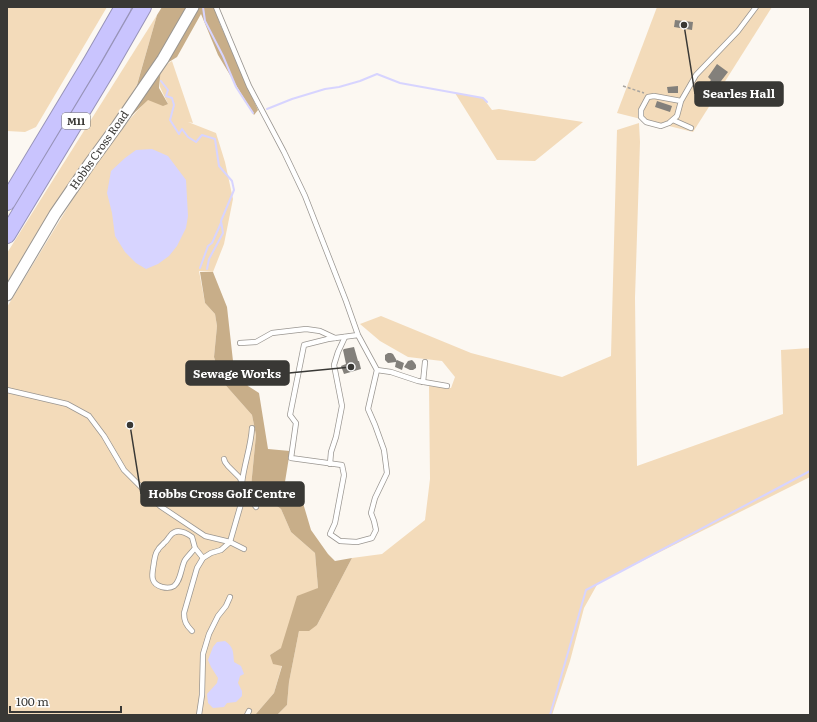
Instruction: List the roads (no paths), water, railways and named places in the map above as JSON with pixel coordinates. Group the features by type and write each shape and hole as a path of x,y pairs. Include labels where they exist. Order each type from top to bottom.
{"highway":[{"name":"M11","path":"7,202 123,7"},
{"name":"M11","path":"7,235 104,75 143,7"}],"street":[{"name":"Hobbs Cross Road","path":"7,295 52,219 159,65 193,7"}],"lane":[{"path":"216,7 249,86 284,152 305,196 358,335 377,370 368,409 384,450 388,473 375,498 371,513 376,530 372,538 357,542 340,541 330,534 335,523 344,475 342,465 291,458 296,423 290,415 304,345 328,339 358,335"},
{"path":"681,101 654,96 648,97 641,110 641,117 646,122 661,126 670,123 677,116 681,101 696,75 738,31 756,7"},
{"path":"673,120 691,128"},
{"path":"240,344 256,342 272,333 306,329 320,331 336,338"},
{"path":"330,464 331,452 336,437 342,406 334,365 344,337"},
{"path":"423,382 425,362"},
{"path":"377,370 391,372 418,381 448,386"},
{"path":"7,390 67,404 89,416 104,436 124,470 160,506 205,536 230,542 244,550"},
{"path":"242,483 251,442 252,428"},
{"path":"224,459 240,478 245,490 256,507"},
{"path":"192,631 184,620 184,613 197,568 203,558 211,553 221,550 230,542 245,490"},
{"path":"195,548 185,560 175,586 169,588 156,584 151,573 157,550 165,543 173,532 179,531 192,537 195,548 203,558"},
{"path":"199,715 202,695 203,654 209,634 230,597"}],"water":[{"path":"152,149 168,156 186,180 188,216 186,228 177,246 169,256 158,264 146,269 136,263 125,252 115,236 112,213 107,193 111,171 136,150"},
{"path":"225,641 232,648 234,662 241,666 244,674 240,676 238,683 242,691 242,696 236,702 227,703 224,707 213,708 208,703 207,694 217,683 218,678 208,660 213,647 217,642"}],"waterway":[{"path":"203,7 205,21 223,56 236,87 253,113"},
{"path":"267,109 292,99 325,89 360,81 377,74 400,83 483,98 487,102"},
{"path":"161,81 168,90 166,96 172,98 174,105 170,120 179,134 182,129 188,137 196,142 202,135 215,139 219,166 232,181 234,190 221,221 223,233 209,259 207,269"},
{"path":"200,268 208,246 212,243 221,223"},
{"path":"550,715 586,590 810,471"}],"place":[{"name":"Searles Hall","path":"684,25"},
{"name":"Sewage Works","path":"351,367"},
{"name":"Hobbs Cross Golf Centre","path":"130,425"}]}
